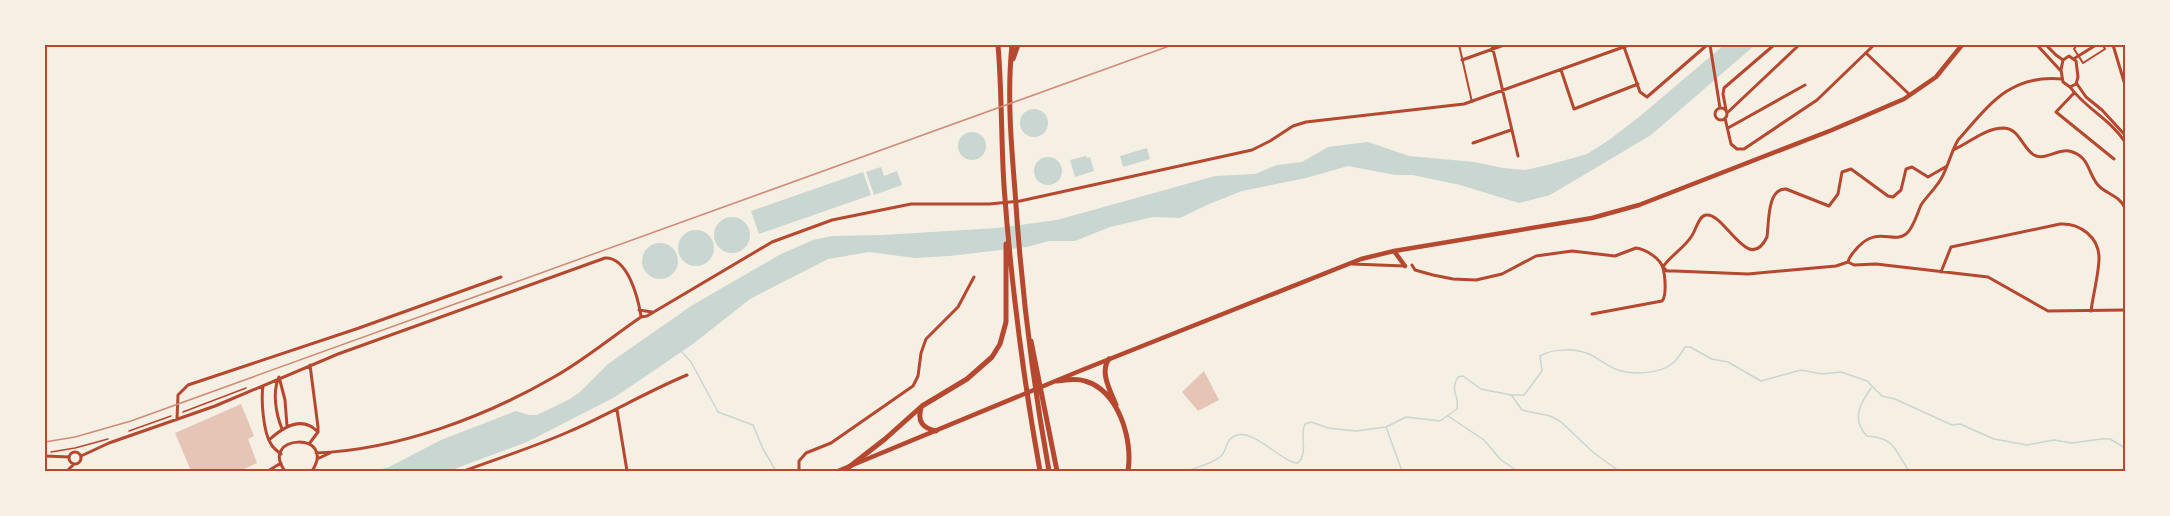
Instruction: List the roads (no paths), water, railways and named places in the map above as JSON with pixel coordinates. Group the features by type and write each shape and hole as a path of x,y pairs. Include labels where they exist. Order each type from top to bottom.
{"highway":[{"path":"998,45 1013,286 1025,384 1040,471"},
{"path":"1012,45 1011,139 1022,285 1049,471"},
{"path":"1010,66 1018,45"},
{"path":"849,466 885,439 922,406 975,373 992,357 1000,344 1006,322 1008,228"},
{"path":"1108,359 1104,365 1104,372 1122,420 1129,449 1128,471"},
{"path":"1057,381 1081,380 1093,385 1110,400 1122,420"},
{"path":"1040,400 1057,471"},
{"path":"922,406 921,422 927,428 936,431"}],"main road":[{"path":"838,471 1108,359 1347,264 1394,251 1598,217 1629,209 1832,130 1910,95 1936,77 1962,45"},
{"path":"1403,263 1405,252 1410,248"},
{"path":"1394,251 1403,263"}],"street":[{"path":"1459,45 1471,102"},
{"path":"1462,60 1492,47 1504,45"},
{"path":"1774,45 1724,88 1725,118 1731,144 1734,147 1741,149 1749,146 1817,100 1874,45"},
{"path":"1726,112 1799,45"},
{"path":"2037,45 2061,70"},
{"path":"2046,45 2063,60"},
{"path":"2077,45 2074,49 2083,63 2103,51 2104,45 2113,45 2125,85"},
{"path":"2074,58 2097,45"},
{"path":"316,453 331,453 400,440 438,429 509,401 556,376 641,317 647,316 764,246 832,220 911,204 988,204 1020,201 1242,153 1260,147 1287,129 1306,122 1471,102 1625,46 1642,94 1650,95 1709,46 1720,108"},
{"path":"1492,47 1518,156"},
{"path":"1866,52 1910,95"},
{"path":"2125,135 2102,110 2085,97 2076,83 2078,65 2074,58 2069,56 2063,60 2061,70 2065,85 2100,114 2125,142"},
{"path":"1561,70 1574,109 1638,84"},
{"path":"1848,262 1849,258 1870,237 1901,237 1908,233 1922,205 1938,184 1958,140 2006,90 2033,80 2062,79"},
{"path":"2070,87 2076,83"},
{"path":"1727,128 1805,85"},
{"path":"2074,93 2056,112 2114,159"},
{"path":"1720,108 1726,112"},
{"path":"1720,108 1716,110 1715,117 1719,120 1725,118"},
{"path":"1953,150 1978,135 2008,129 2021,138 2036,156 2041,157 2063,151 2080,155 2099,186 2117,197 2125,207"},
{"path":"1473,143 1510,130"},
{"path":"1663,267 1686,244 1701,218 1706,215 1718,219 1741,244 1748,248 1757,248 1765,242 1767,237 1773,199 1775,193 1780,189 1786,189 1829,206 1838,194 1842,172 1851,169 1888,196 1893,197 1901,190 1906,169 1914,168 1928,177 1947,166"},
{"path":"1941,272 1951,247 2060,224 2073,224 2093,238 2098,251 2099,262 2091,311"},
{"path":"1412,266 1415,270 1453,279 1476,280 1502,274 1536,256 1572,251 1615,256 1636,248 1649,252 1666,271 1748,274 1836,266 1848,262 1854,265 1876,264 1993,278 2048,311 2125,310"},
{"path":"81,456 108,443 264,386 309,365 605,258 614,259 626,270 641,317"},
{"path":"1347,264 1403,263"},
{"path":"1592,314 1662,301 1666,295 1663,267"},
{"path":"177,419 178,395 188,385 359,328 501,277"},
{"path":"799,471 799,461 806,453 831,442 913,386 918,376 921,353 926,339 958,307 974,277"},
{"path":"639,310 652,312"},
{"path":"309,365 318,432 309,444"},
{"path":"464,471 567,433 687,375"},
{"path":"279,378 275,390 279,422 285,427"},
{"path":"279,378 284,393 285,427"},
{"path":"264,386 263,409 269,440 281,454"},
{"path":"617,410 627,471"},
{"path":"269,440 285,427 297,423 314,428 318,432"},
{"path":"285,471 281,463 281,454 285,446 294,441 304,441 316,453 317,459 312,471"},
{"path":"68,470 74,451 81,456"},
{"path":"317,459 331,453"},
{"path":"45,454 70,459 75,464"},
{"path":"68,470 81,461 81,456"},
{"path":"268,471 281,463"}],"waterway":[{"path":"1187,471 1219,458 1224,453 1230,439 1235,436 1250,436 1284,458 1298,463 1303,454 1303,429 1305,424 1311,422 1328,428 1356,431 1386,427 1406,417 1440,421 1457,409 1454,387 1458,377 1463,376 1481,389 1524,395 1542,371 1540,356 1552,351 1579,351 1615,369 1646,373 1668,366 1674,362 1685,347 1690,347 1712,359 1728,362 1761,381 1801,370 1822,374 1841,372 1867,381 1882,396 1895,399 1952,425 1960,424 1994,439 2027,445 2054,440 2072,443 2110,439 2125,448"},
{"path":"681,351 691,362 718,412 753,425 776,471"},
{"path":"1871,388 1863,400 1859,412 1859,424 1867,436 1889,442 1909,471"},
{"path":"1512,396 1522,410 1550,416 1560,421 1594,453 1619,471"},
{"path":"1448,416 1484,440 1500,459 1517,471"},
{"path":"1386,427 1402,471"}],"railway":[{"path":"45,442 75,437 131,421 1172,45"}]}
